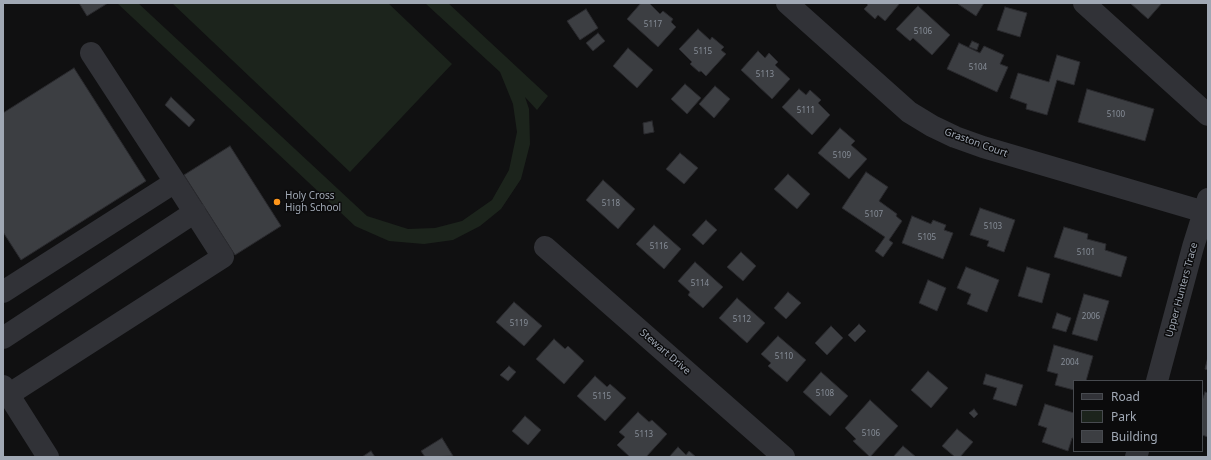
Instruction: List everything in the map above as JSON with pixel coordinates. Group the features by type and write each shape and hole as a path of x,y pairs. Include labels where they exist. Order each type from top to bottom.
{"street":[{"name":"Graston Court","path":"787,3 909,112 932,126 984,148 1207,208"},
{"path":"1084,3 1208,115"},
{"path":"48,457 6,390 223,257 91,53"},
{"path":"3,292 175,182"},
{"name":"Upper Hunters Trace","path":"1157,380 1193,247 1207,208"},
{"path":"3,338 195,212"},
{"name":"Stewart Drive","path":"545,246 784,457"}],"green space":[{"path":"117,3 138,3 367,216 408,229 435,228 462,221 492,200 509,170 517,132 513,104 500,72 425,3 448,3 548,96 537,110 525,97 529,109 530,144 521,179 501,209 480,226 453,240 424,244 389,241 355,226"},
{"path":"172,3 388,3 452,64 350,172"}],"building":[{"path":"79,3 108,3 87,16"},
{"path":"641,3 649,3 660,14 663,11 673,19 671,22 676,27 658,47 627,19"},
{"path":"866,3 900,3 885,21 878,15 875,19 864,9 868,5"},
{"path":"984,3 976,16 958,4"},
{"path":"1130,3 1162,3 1148,19"},
{"path":"918,6 950,35 932,55 913,38 910,41 896,29"},
{"path":"1005,7 1027,13 1020,37 997,30"},
{"path":"586,9 598,28 580,40 567,21"},
{"path":"698,29 710,40 712,37 724,47 721,50 726,54 706,76 690,64 692,62 679,49"},
{"path":"598,33 605,41 593,51 586,43"},
{"path":"972,41 979,44 977,50 969,47"},
{"path":"959,43 980,53 984,46 1004,55 1000,64 1008,67 997,92 947,69"},
{"path":"628,48 653,70 637,88 613,66"},
{"path":"758,51 765,58 769,53 778,62 775,65 790,79 772,99 741,70"},
{"path":"1057,55 1080,62 1074,85 1057,80 1047,115 1026,109 1027,104 1010,98 1018,73 1049,82"},
{"path":"74,68 146,181 21,260 3,232 3,113"},
{"path":"685,84 701,98 687,114 671,99"},
{"path":"715,86 730,99 714,118 699,104"},
{"path":"799,89 806,95 810,90 821,100 818,103 830,115 812,135 782,107"},
{"path":"1087,89 1154,109 1145,141 1078,122"},
{"path":"171,97 195,120 189,127 165,105"},
{"path":"652,121 654,132 644,134 643,123"},
{"path":"840,128 855,141 851,145 867,159 849,179 818,153"},
{"path":"230,146 281,226 235,255 184,175"},
{"path":"680,153 698,168 684,184 666,169"},
{"path":"866,172 888,187 879,201 897,214 896,216 902,221 889,240 893,243 883,257 875,251 885,237 842,208"},
{"path":"788,174 810,194 797,209 774,189"},
{"path":"603,180 635,209 618,229 586,200"},
{"path":"980,208 1015,220 1004,252 987,246 989,241 970,235"},
{"path":"912,216 931,224 933,220 946,225 944,230 953,233 943,259 902,243"},
{"path":"706,220 717,230 703,245 692,235"},
{"path":"654,225 681,249 664,269 636,244"},
{"path":"1064,227 1088,234 1087,239 1106,244 1105,250 1127,257 1121,277 1054,257"},
{"path":"741,252 756,266 743,281 727,267"},
{"path":"695,262 723,287 703,308 688,295 690,292 678,281"},
{"path":"966,267 999,280 987,312 967,304 971,294 957,288"},
{"path":"1027,267 1050,274 1042,303 1018,296"},
{"path":"928,280 946,288 937,311 919,303"},
{"path":"788,292 801,303 786,319 774,308"},
{"path":"1084,294 1109,301 1097,341 1072,334"},
{"path":"737,298 765,323 747,343 719,318"},
{"path":"514,302 542,326 524,346 496,322"},
{"path":"1057,313 1071,318 1066,332 1052,328"},
{"path":"859,324 866,331 855,342 848,335"},
{"path":"831,326 843,338 827,355 815,343"},
{"path":"778,336 806,360 787,382 768,366 771,363 761,354"},
{"path":"554,339 565,349 568,346 584,361 564,384 536,359"},
{"path":"1054,345 1093,356 1086,380 1073,380 1073,390 1055,385 1058,374 1047,371"},
{"path":"1208,357 1208,370 1205,369"},
{"path":"509,366 516,372 508,381 500,375"},
{"path":"928,371 948,388 931,408 911,390"},
{"path":"821,372 848,396 830,416 803,392"},
{"path":"986,374 1023,385 1016,406 993,399 997,388 983,384"},
{"path":"595,376 607,387 610,384 626,398 605,421 577,396"},
{"path":"1205,392 1208,393 1208,437 1203,435 1203,398"},
{"path":"870,400 898,426 870,457 853,441 856,439 845,428"},
{"path":"1045,404 1073,413 1073,438 1068,451 1042,442 1047,428 1038,425"},
{"path":"974,409 978,414 974,418 969,413"},
{"path":"638,412 649,422 652,420 667,434 646,457 630,457 617,445 625,437 619,432"},
{"path":"525,416 541,430 528,445 512,431"},
{"path":"957,429 973,442 960,457 955,457 942,446"},
{"path":"442,438 453,456 425,457 421,451"},
{"path":"903,446 916,457 893,457"},
{"path":"678,447 686,455 689,451 696,457 669,457"},
{"path":"371,451 375,457 362,457"}],"place":[{"name":"Holy Cross High School","path":"277,202"}]}
